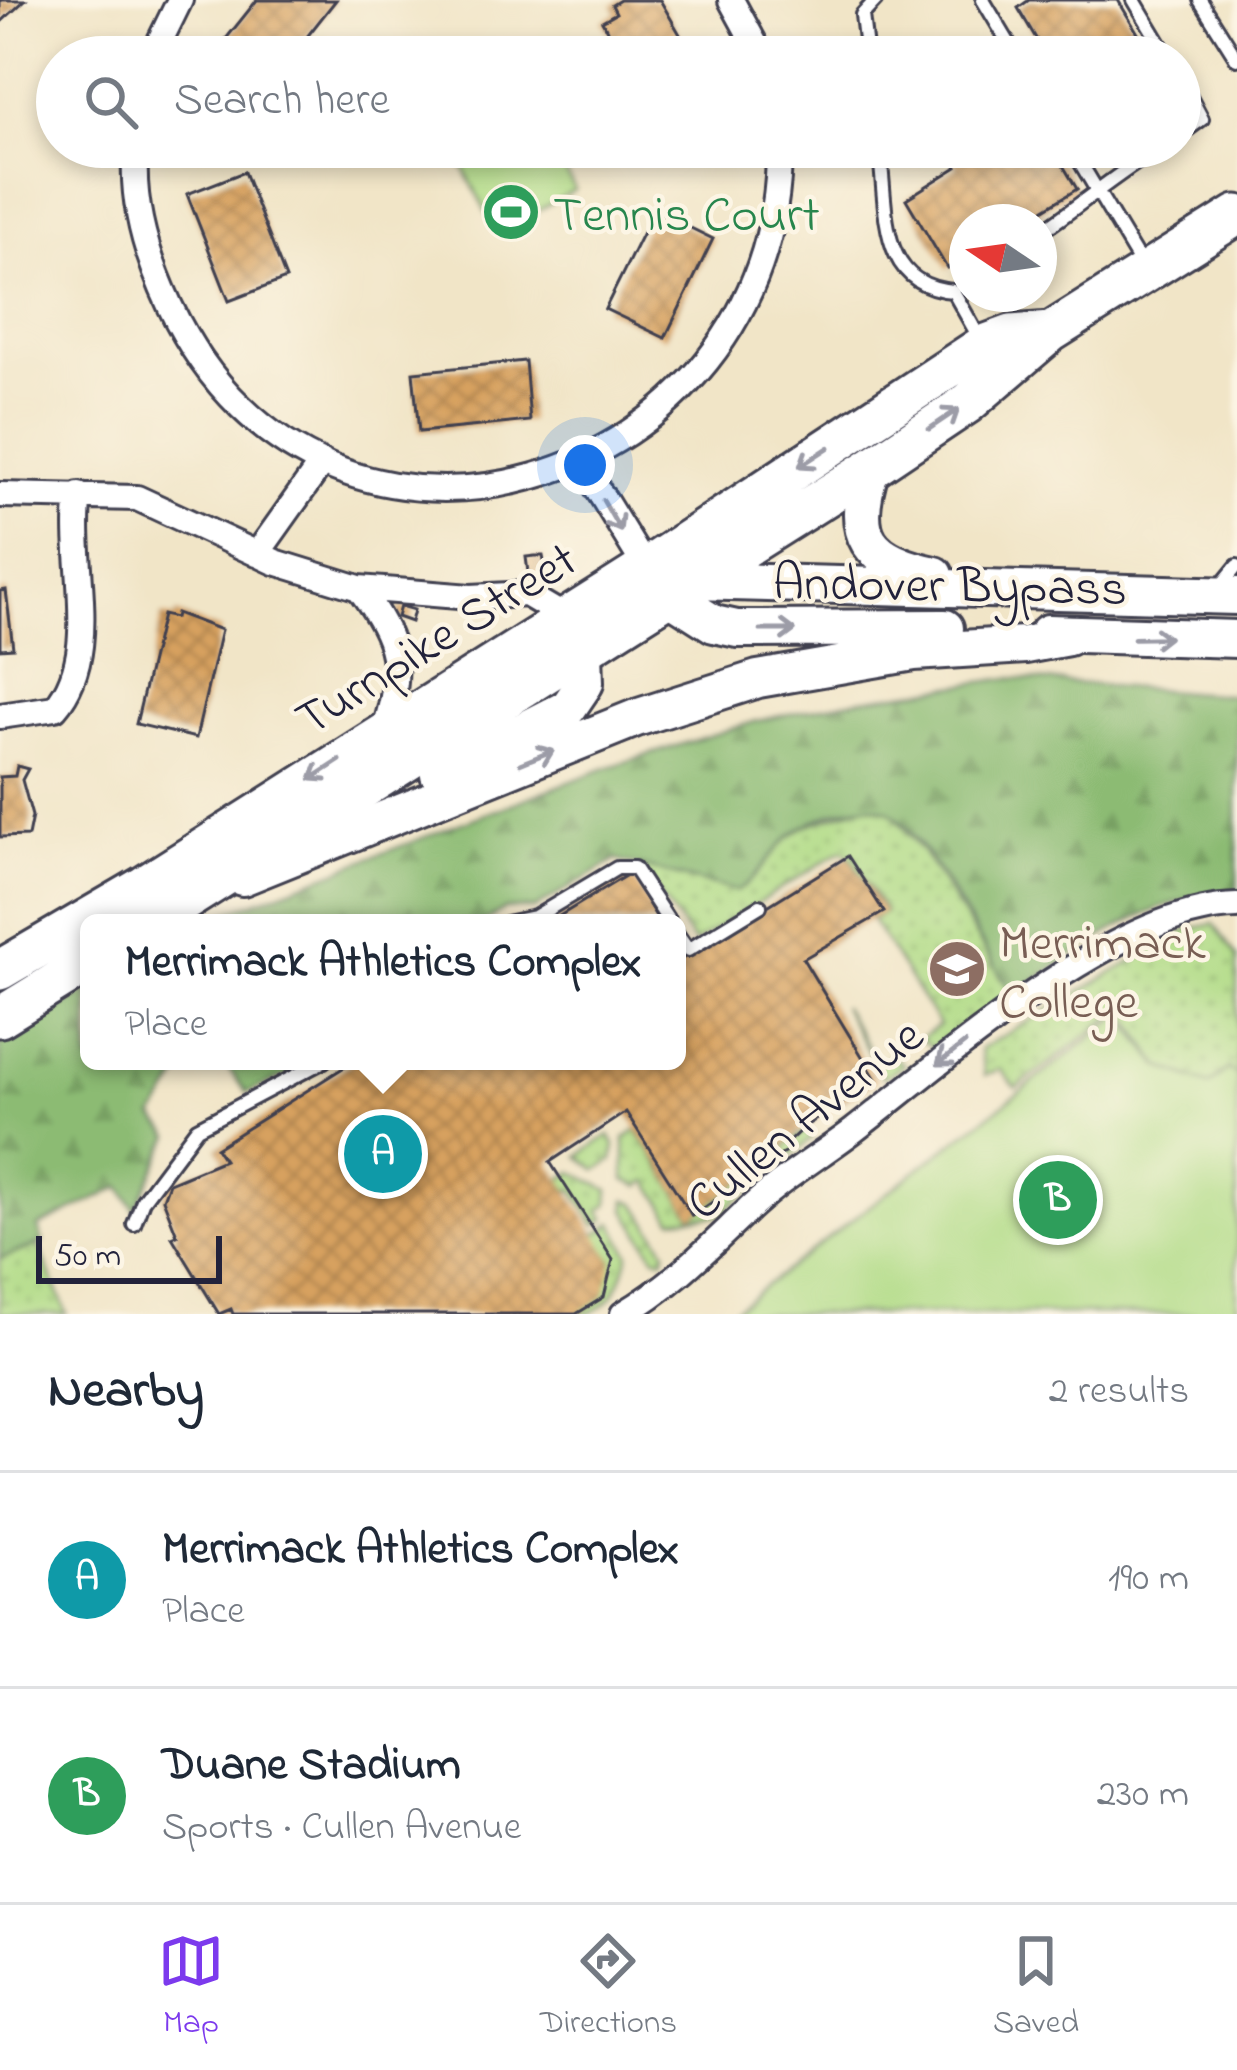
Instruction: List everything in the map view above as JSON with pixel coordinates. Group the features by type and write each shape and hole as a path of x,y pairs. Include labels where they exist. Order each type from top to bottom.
{"highway":[{"name":"Turnpike Street","path":"96,914 384,732 670,582 871,468 968,403 1051,332 1237,215"},
{"name":"Turnpike Street","path":"670,582 984,345 1051,332"},
{"name":"Turnpike Street","path":"165,914 574,634"},
{"name":"Turnpike Street","path":"0,970 80,923"},
{"path":"0,1017 80,968"}],"main road":[{"path":"871,468 859,514 865,537 879,554 902,568 1003,590"},
{"name":"Andover Bypass","path":"670,582 1225,596"},
{"name":"Andover Bypass","path":"670,582 714,624 737,629 1027,629 1068,637 1237,639"},
{"path":"350,830 383,803 568,708 584,683 574,634"},
{"path":"210,886 259,873 350,830 635,718 758,679 914,652 1024,645 1068,637"}],"street":[{"path":"162,36 180,0"},
{"path":"731,0 751,36"},
{"path":"134,168 144,233 187,342 260,428 321,464 373,482 439,491 506,485 581,462 621,438 694,377 741,317 766,261 780,202 779,168"},
{"path":"581,462 670,582"},
{"path":"257,554 321,464"},
{"path":"0,495 137,498 257,554 359,588 471,597 526,594 574,634"},
{"path":"0,716 55,708 71,689 81,637 74,550 79,495"},
{"path":"359,588 383,620 396,650 397,677 384,732"},
{"name":"Cullen Avenue","path":"623,1314 681,1277 744,1213 966,1042 1156,924 1197,910 1237,907"}],"lane":[{"path":"864,36 862,15 876,0"},
{"path":"983,0 1004,36"},
{"path":"1134,0 1155,36"},
{"path":"1200,0 1237,59"},
{"path":"882,168 894,258 927,289 949,291"},
{"path":"1083,168 1147,274"},
{"path":"1057,221 1083,204 1094,187 1126,168"},
{"path":"965,312 984,345"},
{"path":"1225,596 1237,566"},
{"path":"540,914 617,868 634,868 664,914"},
{"path":"686,947 760,906"},
{"path":"134,1224 143,1200 197,1128 306,1070"}],"green space":[{"name":"Tennis Court","path":"464,168 564,168 575,190 497,233"},
{"path":"1009,678 1237,696 1237,893 1206,896 1147,913 1013,995 918,841 902,822 879,807 832,813 801,828 736,891 616,860 534,909 505,909 497,914 223,914 606,768 757,721 855,700"},
{"path":"865,805 891,811 922,851 1013,995 933,1048 920,1039 939,1025 872,920 885,912 849,855 841,851 694,943 686,932 686,914 673,914 636,863 736,891 774,848 805,826"},
{"path":"1214,924 1237,957 1237,1075 1228,1069 1209,1086 1159,1066 1123,1009 1016,1088 1000,1069 985,1076 980,1049 1189,929"},
{"path":"80,995 80,1070 186,1070 154,1117 171,1136 135,1210 121,1187 38,1227 43,1242 0,1259 0,1044"},
{"path":"842,1006 878,1064 893,1055 904,1065 883,1078"},
{"path":"1121,1015 1159,1066 1209,1085 1228,1069 1237,1075 1237,1314 728,1314"},
{"path":"230,1070 298,1070 247,1093"},
{"path":"637,1130 692,1216 786,1151 784,1146 806,1130 812,1139 719,1215 673,1219 648,1181 639,1186 625,1180 625,1139"},
{"path":"609,1135 615,1145 613,1160 597,1170 579,1156"},
{"path":"573,1172 609,1190 608,1205 600,1210 606,1219 596,1225 573,1189 567,1191 560,1180"},
{"path":"627,1200 636,1203 666,1250 663,1259 655,1257 626,1210"},
{"path":"613,1223 629,1253 623,1275 606,1303 576,1314 596,1234"},
{"path":"38,1245 67,1314 0,1314 0,1259"}],"building":[{"path":"0,0 25,0 0,23"},
{"path":"257,0 336,0 308,36 228,36"},
{"path":"620,0 660,0 681,36 610,36 602,21 616,13 612,5"},
{"path":"1029,0 1118,0 1139,36 1035,36 1018,8"},
{"path":"955,168 1064,168 1077,189 1052,204 949,204 947,268 906,199"},
{"path":"244,172 286,279 229,301 187,194"},
{"path":"654,210 713,239 665,338 605,309"},
{"path":"525,361 530,421 419,432 413,372"},
{"path":"543,556 547,577 529,580 526,557"},
{"path":"6,590 13,648 0,649 0,591"},
{"path":"400,606 414,610 411,622 397,617"},
{"path":"176,613 221,630 196,738 136,724 162,615 175,618"},
{"path":"17,766 28,769 22,780 32,816 28,836 0,837 0,777 15,776"},
{"path":"848,856 884,912 803,959 877,1081 804,1127 784,1146 787,1151 692,1216 626,1112 550,1162 613,1260 604,1297 576,1314 233,1314 231,1309 219,1314 172,1237 177,1235 163,1199 169,1183 224,1160 216,1148 340,1070 686,1070 686,957"},
{"path":"630,873 655,914 563,914"}],"place":[{"name":"Tennis Court","path":"511,212"},
{"name":"Merrimack College","path":"957,969"},
{"name":"Merrimack Athletics Complex","path":"383,1154"},
{"name":"Duane Stadium","path":"1058,1200"}]}
